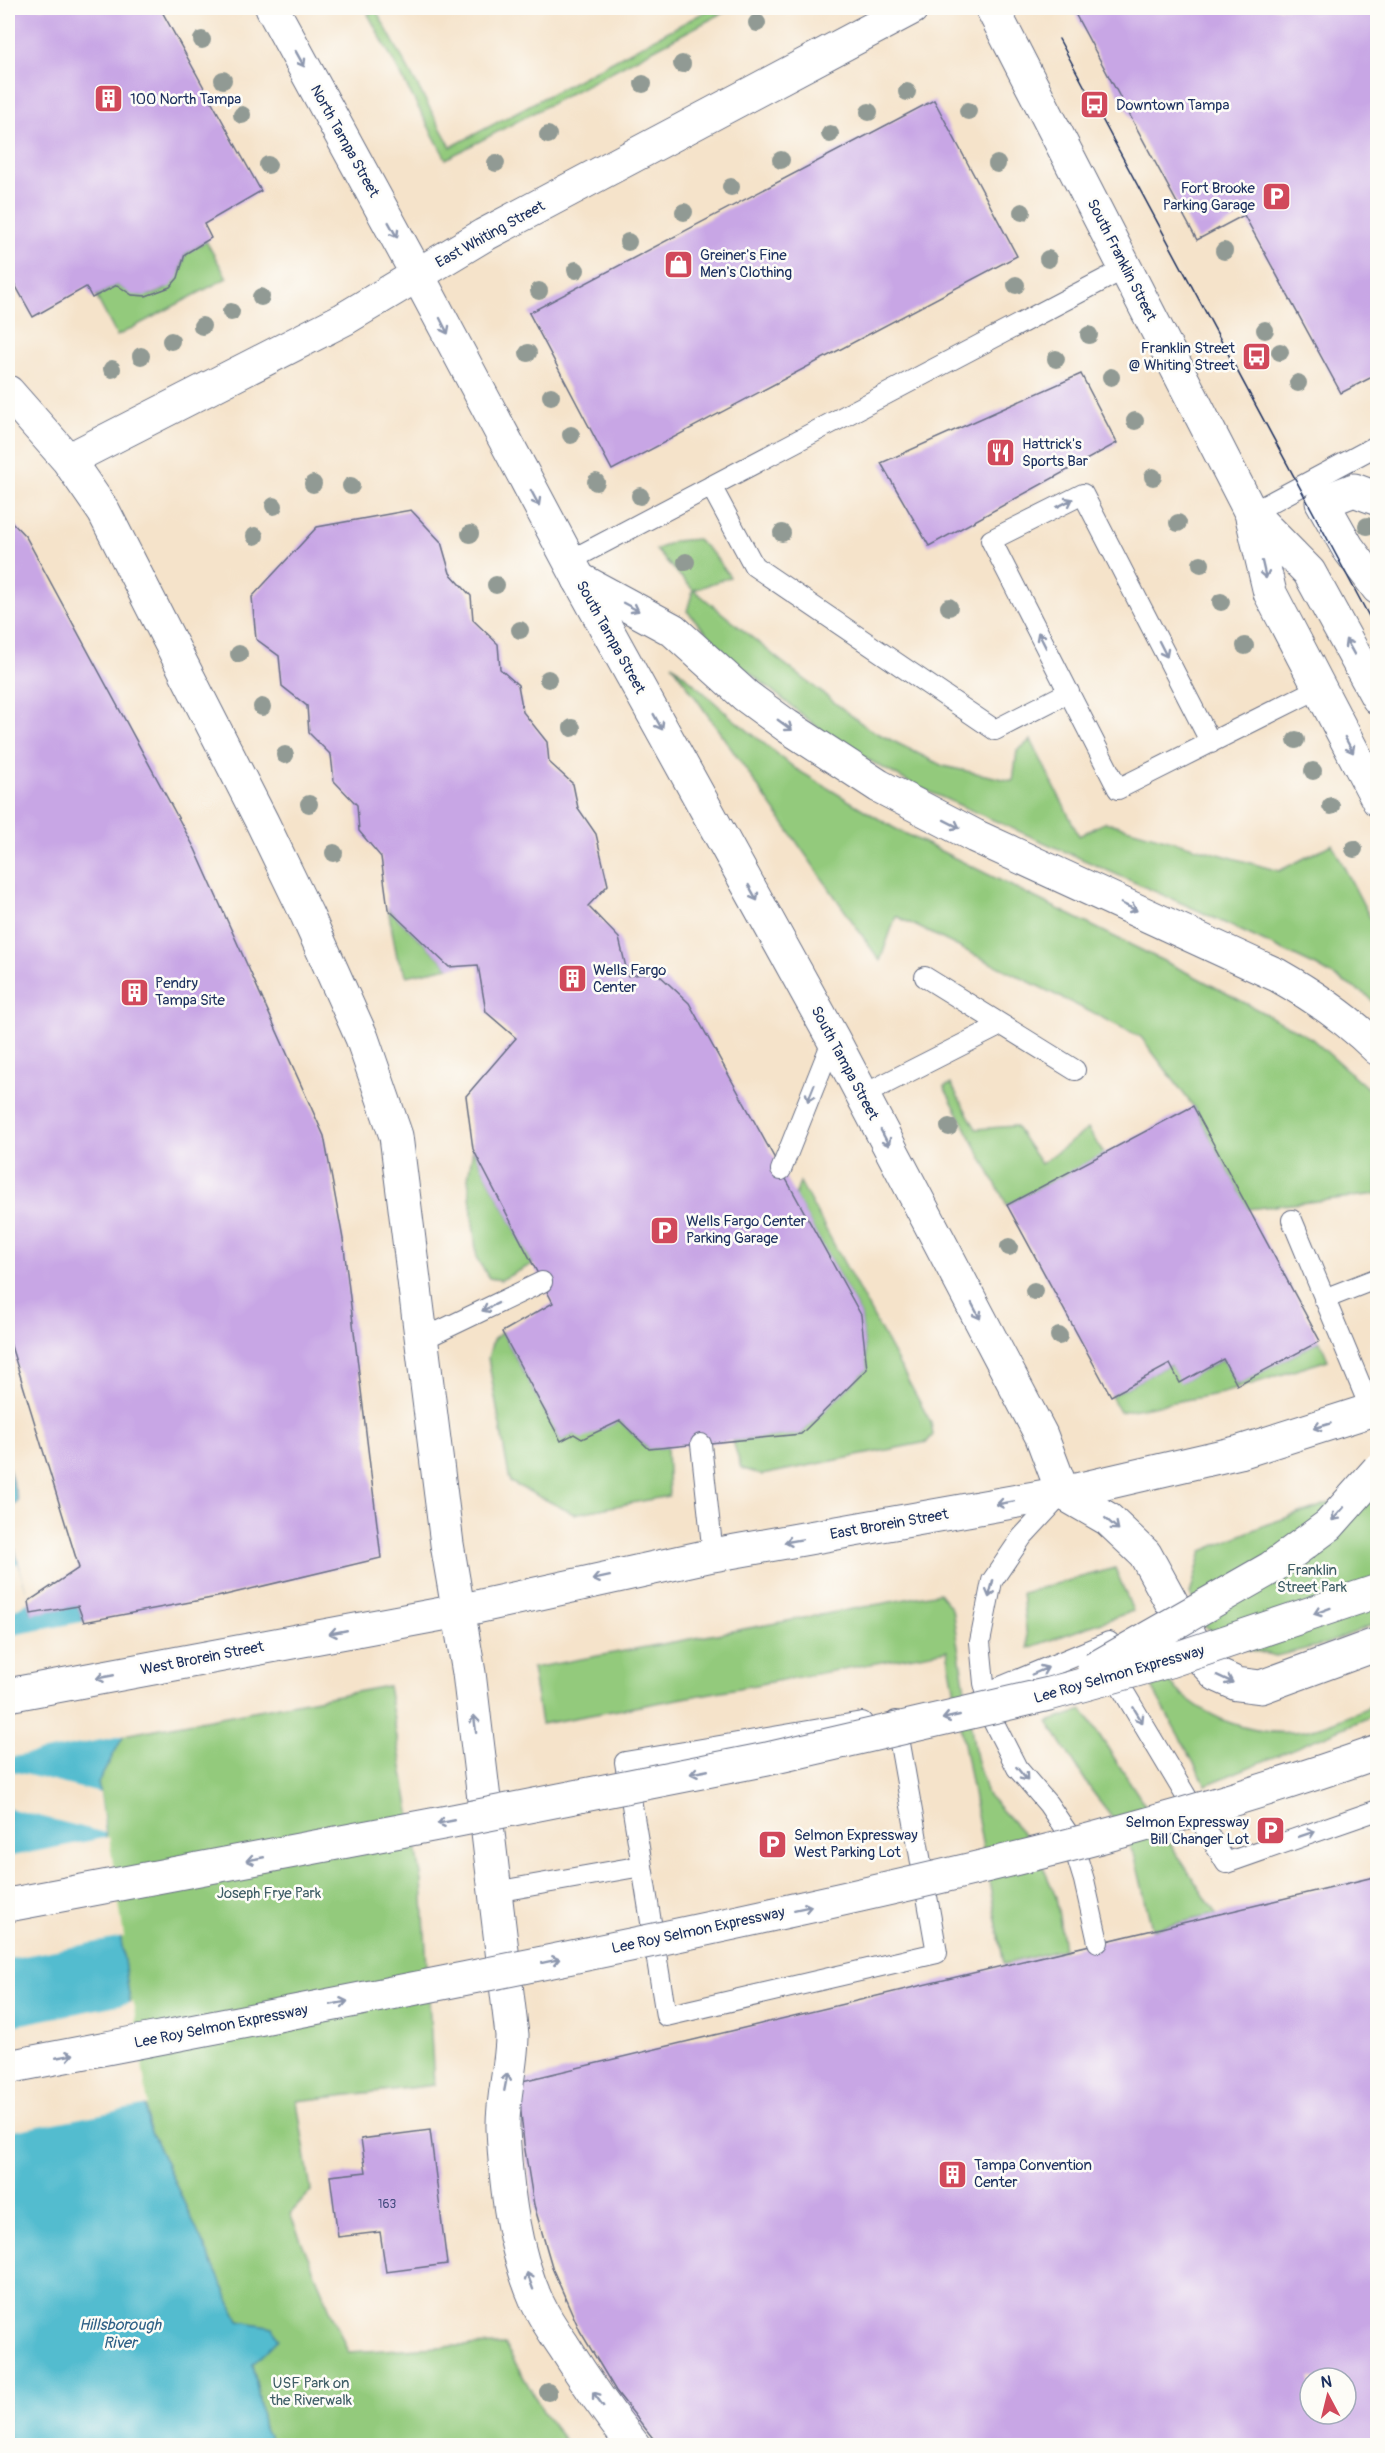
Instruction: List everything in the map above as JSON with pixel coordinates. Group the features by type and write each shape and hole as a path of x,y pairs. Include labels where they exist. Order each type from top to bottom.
{"main road":[{"name":"North Tampa Street","path":"272,8 417,274"},
{"name":"East Whiting Street","path":"68,460 344,319 484,235 912,8"},
{"name":"South Franklin Street","path":"992,8 1251,513 1270,593 1377,800"},
{"name":"South Tampa Street","path":"417,274 574,570 863,1095 1041,1435 1063,1493"},
{"path":"8,392 68,460 104,512 262,822 362,1038 396,1136 447,1544 469,1673 512,2034 503,2129 512,2218 519,2253 538,2304 589,2386 634,2445"},
{"path":"1377,499 1354,490 1322,502 1348,548 1377,588"},
{"name":"South Franklin Street","path":"1251,513 1309,572 1377,698"},
{"path":"574,570 673,630 763,708 813,744 879,786 975,836 1277,975 1319,999 1354,1026 1377,1049"},
{"name":"East Brorein Street","path":"396,1622 458,1611 713,1555 1063,1493 1240,1452 1374,1409"},
{"path":"1050,1694 1271,1568 1329,1525 1377,1470"},
{"path":"1063,1493 1108,1519 1145,1554 1203,1660 1217,1675 1237,1684 1261,1687 1377,1644"},
{"name":"Lee Roy Selmon Expressway","path":"8,1905 465,1819 766,1759 1050,1694 1169,1661 1377,1591"},
{"name":"West Brorein Street","path":"8,1695 396,1622"},
{"name":"Lee Roy Selmon Expressway","path":"8,2067 524,1967 903,1886 1111,1835 1246,1797 1377,1752"}],"lane":[{"path":"574,570 711,486 1126,268"},
{"path":"1251,513 1373,451"},
{"path":"711,486 754,566 995,730 1069,692"},
{"path":"1211,743 1083,494 991,540 1118,789 1211,743 1319,688"},
{"path":"925,977 1075,1070"},
{"path":"863,1095 1001,1024"},
{"path":"781,1170 833,1039"},
{"path":"1292,1220 1324,1299 1374,1409"},
{"path":"1324,1299 1377,1278"},
{"path":"422,1340 542,1282"},
{"path":"701,1444 713,1555"},
{"path":"1063,1493 1022,1537 992,1581 980,1641 986,1693 994,1723 1017,1768 1048,1804 1071,1838 1084,1880 1098,1942"},
{"path":"986,1693 1178,1614"},
{"path":"1097,1647 1226,1863 1377,1810"},
{"path":"895,1716 937,1953 666,2016 642,1866 626,1762 895,1716"},
{"path":"495,1892 642,1866"}],"green space":[{"path":"712,8 732,8 446,159 368,14 376,10 451,147"},
{"path":"206,241 227,278 117,336 96,296 117,285 140,295 161,292 177,277 185,254"},
{"path":"697,539 714,555 730,577 694,590 869,729 943,766 1013,781 1017,751 1031,740 1079,836 1105,822 1279,871 1332,844 1377,931 1377,1006 1368,996 1318,967 1197,910 914,785 836,742 723,651 687,611 693,590 656,550 674,541"},
{"path":"672,664 732,718 796,769 894,828 1196,977 1311,1038 1372,1092 1377,1100 1377,1194 1248,1209 1193,1106 1141,1037 896,916 880,961"},
{"path":"388,909 449,967 407,976 397,957"},
{"path":"951,1084 976,1129 1015,1126 1041,1164 1088,1129 1104,1154 1007,1205 944,1087"},
{"path":"473,1149 533,1264 501,1280 489,1278 477,1259 468,1178"},
{"path":"800,1182 931,1423 933,1435 927,1442 762,1475 741,1468 733,1441 801,1434 867,1369 861,1315 795,1196"},
{"path":"502,1332 561,1441 574,1434 582,1438 620,1421 649,1449 667,1447 669,1496 574,1514 510,1482 488,1358 493,1340"},
{"path":"1320,1341 1328,1360 1223,1393 1120,1412 1111,1396 1170,1364 1181,1382 1223,1359 1237,1385"},
{"name":"Franklin Street Park","path":"1377,1487 1377,1623 1326,1644 1276,1656 1238,1647 1203,1625 1190,1594 1202,1551 1265,1525"},
{"path":"1115,1568 1133,1611 1028,1648 1022,1593"},
{"path":"939,1593 952,1609 976,1758 987,1794 1033,1844 1056,1897 1064,1949 1004,1964 947,1650 541,1724 532,1668"},
{"path":"1168,1681 1182,1694 1213,1715 1230,1723 1265,1731 1284,1732 1312,1729 1377,1703 1377,1714 1206,1785 1152,1687"},
{"name":"Joseph Frye Park","path":"388,1686 422,1881 434,2085 297,2101 311,2191 290,2214 348,2352 505,2345 546,2416 568,2445 274,2445 264,2429 253,2364 273,2327 239,2321 148,2125 98,1783 124,1735"},
{"path":"1083,1710 1216,1914 1152,1929 1135,1857 1117,1823 1092,1791 1048,1722"}],"water":[{"path":"8,1466 18,1501 10,1509 8,1520"},
{"name":"Hillsborough River","path":"8,1523 31,1613 78,1606 124,1735 98,1783 148,2125 239,2321 273,2327 278,2339 253,2364 264,2429 274,2445 8,2445"}],"pier":[{"path":"18,1563 29,1601 8,1614 8,1569"},
{"path":"87,1621 127,1735 8,1758 8,1636"},
{"path":"8,1770 100,1793 105,1833 8,1808"},
{"path":"109,1837 124,1937 8,1959 8,1857"},
{"path":"133,2002 148,2105 8,2132 8,2027"}],"building":[{"name":"100 North Tampa","path":"8,8 160,8 261,191 204,224 211,238 185,254 178,278 170,287 146,296 132,295 117,285 92,298 86,287 33,317 8,272"},
{"name":"Fort Brooke Parking Garage","path":"1072,8 1378,8 1378,374 1341,393 1244,215 1197,240"},
{"path":"934,100 1017,256 612,470 529,313"},
{"name":"Hattrick's Sports Bar","path":"1081,374 1117,443 929,546 881,463"},
{"name":"Wells Fargo Center","path":"411,510 441,542 450,573 471,596 473,620 498,644 500,669 518,685 523,712 547,742 549,762 573,784 578,808 596,834 608,885 588,906 619,938 628,976 656,972 689,1003 861,1315 867,1369 801,1434 649,1449 620,1421 582,1439 574,1434 561,1441 502,1332 553,1303 473,1149 466,1096 516,1038 486,1012 478,965 449,967 388,909 381,857 359,831 357,805 334,781 331,755 309,733 307,706 282,686 279,656 256,639 252,597 317,527"},
{"name":"Pendry Tampa Site","path":"8,518 26,537 195,849 324,1136 343,1239 381,1558 217,1597 84,1622 78,1606 31,1614 29,1601 79,1568 8,1336"},
{"path":"1193,1106 1320,1341 1237,1385 1223,1359 1180,1383 1170,1364 1111,1396 1007,1205"},
{"name":"Tampa Convention Center","path":"1378,1876 1378,2446 659,2446 616,2391 580,2331 553,2270 534,2205 524,2144 518,2082"},
{"path":"430,2130 447,2264 386,2272 380,2232 338,2237 330,2176 366,2172 361,2139"}],"tram line":[{"path":"1059,39 1378,633"}],"place":[{"name":"100 North Tampa","path":"109,99"},
{"name":"Downtown Tampa","path":"1095,105"},
{"name":"Fort Brooke Parking Garage","path":"1276,197"},
{"name":"Greiner's Fine Men's Clothing","path":"679,264"},
{"name":"Franklin Street @ Whiting Street","path":"1256,357"},
{"name":"Hattrick's Sports Bar","path":"1001,453"},
{"name":"Wells Fargo Center","path":"572,979"},
{"name":"Pendry Tampa Site","path":"134,992"},
{"name":"Wells Fargo Center Parking Garage","path":"665,1230"},
{"name":"Selmon Expressway Bill Changer Lot","path":"1270,1831"},
{"name":"Selmon Expressway West Parking Lot","path":"773,1844"},
{"name":"Tampa Convention Center","path":"953,2174"}],"park label":[{"name":"USF Park on the Riverwalk","path":"311,2392"}]}
